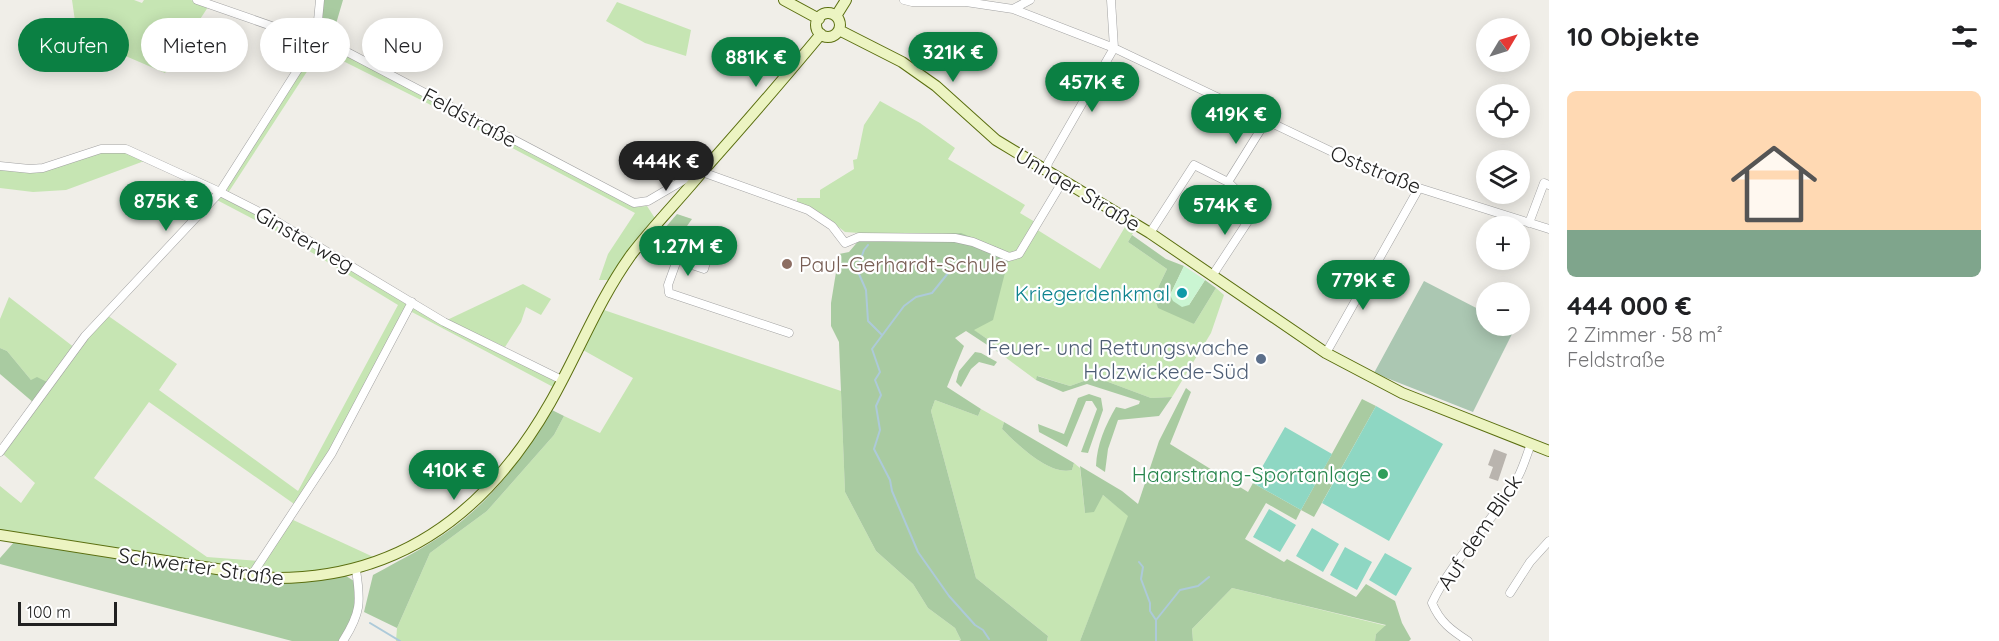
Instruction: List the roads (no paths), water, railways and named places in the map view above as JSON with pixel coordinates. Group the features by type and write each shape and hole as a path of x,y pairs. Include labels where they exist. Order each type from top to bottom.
{"main road":[{"path":"784,0 799,3 819,19"},
{"path":"836,16 846,0"},
{"path":"825,14 836,16 840,22 839,30 832,36 821,34 817,26 819,19 825,14"},
{"name":"Unnaer Straße","path":"839,30 902,62 936,86 985,132 1150,233 1326,353 1402,393 1549,451"},
{"name":"Schwerter Straße","path":"0,535 251,576 297,578 356,570 416,545 462,513 485,491 520,448 548,407 602,302 638,247 821,34"}],"street":[{"name":"Feldstraße","path":"197,0 260,22"},
{"path":"318,18 320,0"},
{"name":"Oststraße","path":"904,0 966,2 1013,9 1114,48 1364,167 1419,188 1507,216"},
{"path":"1013,9 1030,0"},
{"path":"1047,169 1048,163 1114,48 1111,0"},
{"name":"Feldstraße","path":"350,53 634,202 648,201 694,174 702,172"},
{"path":"0,452 86,336 220,192 296,72"},
{"path":"1228,182 1266,121"},
{"name":"Ginsterweg","path":"0,166 43,168 101,149 114,147 126,149 271,218 444,322 562,380"},
{"path":"1150,233 1194,165 1228,182 1256,209 1212,276"},
{"path":"702,172 808,210 832,226 845,243 860,237 956,238 973,242 1009,257 1019,254 1061,184"},
{"path":"1530,220 1544,183 1549,185"},
{"path":"1326,353 1419,188"},
{"name":"Oststraße","path":"1530,223 1549,229"},
{"path":"638,247 704,269 711,246"},
{"path":"677,261 668,285 669,293 789,333"},
{"path":"251,576 332,453 412,302"},
{"name":"Auf dem Blick","path":"1468,641 1446,626 1438,617 1432,603 1472,541 1520,474 1531,444"},
{"path":"1509,593 1530,562 1549,541"},
{"path":"343,641 356,621 358,612 360,597 356,570"}],"waterway":[{"path":"868,245 859,264 859,274 866,290 868,321 882,335"},
{"path":"953,267 932,293 916,297 904,306 872,349 880,372 875,380 881,395 876,406 880,430 874,449 890,480 892,491 918,552 949,596 989,639"},
{"path":"1139,562 1143,567 1141,579 1150,603 1150,611 1156,620 1156,641"},
{"path":"1156,620 1180,590 1198,586 1209,577"},
{"path":"370,623 400,641"}],"place":[{"name":"Paul-Gerhardt-Schule","path":"787,264"},
{"name":"Kriegerdenkmal","path":"1182,293"},
{"name":"Feuer- und Rettungswache Holzwickede-Süd","path":"1261,359"},
{"name":"Haarstrang-Sportanlage","path":"1383,474"}]}
